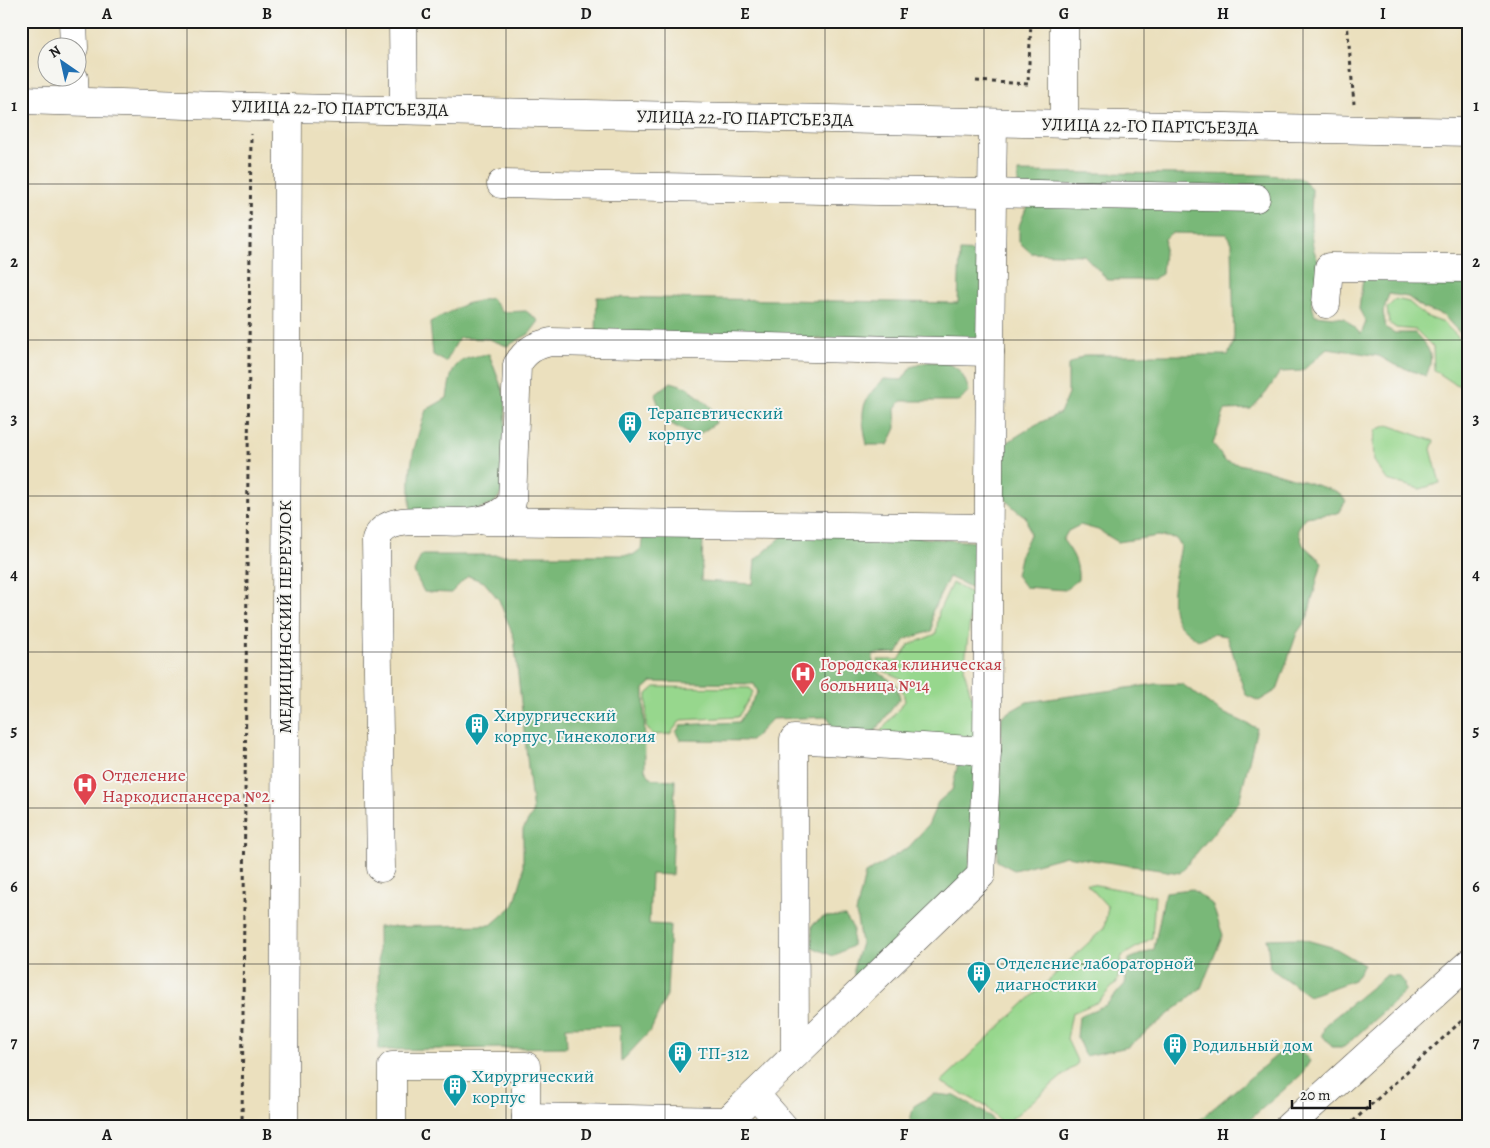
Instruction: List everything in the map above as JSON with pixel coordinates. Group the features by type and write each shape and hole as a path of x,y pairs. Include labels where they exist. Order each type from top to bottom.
{"street":[{"path":"73,21 74,38"},
{"path":"403,21 404,110"},
{"path":"1064,21 1064,124"},
{"name":"УЛИЦА 22-ГО ПАРТСЪЕЗДА","path":"21,100 74,89 288,108 1469,132"},
{"name":"МЕДИЦИНСКИЙ ПЕРЕУЛОК","path":"284,1127 288,108"},
{"path":"392,1127 392,1066 526,1066 526,1122 727,1121 981,875 987,751 994,123"},
{"path":"501,184 1256,198"},
{"path":"1326,304 1329,267 1469,268"},
{"path":"485,521 501,514 512,502 517,365 530,349 541,344 561,342 990,352"},
{"path":"381,868 376,540 379,533 385,528 399,522 485,521 989,528"},
{"path":"795,1055 794,740 987,751"},
{"path":"1288,1127 1469,963"},
{"path":"755,1094 784,1127"}],"path":[{"path":"976,81 1028,84 1031,21"},
{"path":"1347,21 1354,108"},
{"path":"242,1127 251,134"},
{"path":"1347,1127 1469,1014"}],"green space":[{"path":"1018,172 1268,175 1300,178 1312,189 1312,241 1318,260 1323,268 1311,303 1315,315 1344,318 1361,334 1366,322 1359,309 1363,278 1469,278 1469,343 1444,316 1423,308 1408,297 1389,294 1383,312 1386,328 1395,333 1415,333 1430,353 1429,369 1426,376 1393,364 1379,356 1328,348 1302,371 1280,372 1266,393 1251,409 1225,410 1213,444 1225,461 1270,471 1338,492 1346,501 1338,513 1305,517 1298,530 1303,545 1322,562 1307,619 1297,633 1277,690 1259,701 1246,695 1227,636 1213,634 1198,640 1182,627 1175,618 1172,598 1181,545 1175,538 1158,536 1118,542 1098,530 1080,525 1068,531 1063,540 1075,558 1078,580 1065,590 1025,587 1016,575 1021,553 1030,535 1026,517 1008,502 1000,488 1000,447 1035,425 1060,413 1068,394 1068,365 1085,355 1228,355 1234,341 1232,243 1227,234 1171,233 1165,239 1162,274 1151,280 1108,280 1084,255 1031,253 1019,242 1019,226 1027,206 1018,188"},
{"path":"960,251 985,252 983,342 596,335 597,297 958,303"},
{"path":"491,298 502,312 526,311 539,321 529,334 507,346 489,339 459,338 446,362 433,355 430,322 465,304"},
{"path":"1396,299 1409,302 1425,316 1444,323 1469,348 1469,389 1455,384 1434,370 1433,347 1416,330 1396,328 1389,323 1387,308"},
{"path":"489,354 506,399 504,490 494,503 472,511 411,511 410,483 412,459 426,410 447,398 453,370 457,365 468,358"},
{"path":"927,362 949,364 959,370 969,391 960,401 901,401 895,409 896,428 888,445 867,445 863,425 863,409 870,395 884,379 902,380 911,367"},
{"path":"671,382 687,387 711,407 716,423 695,437 664,420 655,395"},
{"path":"1388,425 1434,441 1431,449 1440,483 1420,489 1387,480 1374,461 1373,442 1376,430"},
{"path":"792,528 978,542 977,590 949,577 932,612 932,631 906,639 897,653 873,654 873,669 896,684 900,698 870,738 835,735 828,717 772,719 751,741 680,740 676,732 681,725 739,722 758,692 754,684 652,682 644,689 645,770 652,779 675,780 672,875 651,874 649,924 670,925 667,995 651,1030 621,1062 620,1026 566,1027 567,1047 379,1050 378,927 491,925 514,905 523,874 523,829 533,813 514,638 499,600 484,582 468,576 451,593 424,592 414,572 421,555 633,555 641,549 643,534 688,529 703,542 701,581 753,584 755,560"},
{"path":"952,583 973,594 964,670 971,695 983,708 979,743 877,736 905,701 900,678 879,669 878,660 899,660 909,645 936,634 939,611"},
{"path":"1156,684 1182,684 1221,712 1257,728 1239,802 1180,873 1066,856 1014,870 997,861 1002,716 1027,702"},
{"path":"655,687 750,688 753,692 738,717 681,720 670,734 653,735 646,727 647,694"},
{"path":"969,760 978,765 969,875 862,979 854,975 854,966 861,943 856,913 865,874 909,847 928,825 938,802 952,790 958,763"},
{"path":"1086,883 1155,896 1152,938 1122,956 1117,982 1098,1002 1072,1013 1067,1039 1078,1063 1003,1126 987,1107 941,1082 1104,928 1108,907"},
{"path":"1192,889 1212,904 1223,935 1201,988 1128,1047 1085,1056 1077,1037 1079,1016 1106,1005 1125,984 1129,959 1154,949 1165,892"},
{"path":"845,916 853,928 852,946 833,956 812,947 812,925 824,917"},
{"path":"1299,938 1335,948 1364,965 1354,980 1309,996 1270,968 1267,939"},
{"path":"1386,975 1398,976 1404,983 1405,992 1344,1047 1332,1047 1322,1035 1325,1025"},
{"path":"1297,1047 1310,1061 1301,1075 1241,1127 1191,1127 1283,1050"},
{"path":"934,1094 955,1096 990,1116 995,1127 908,1127 914,1106"}],"place":[{"name":"Терапевтический корпус","path":"630,444"},
{"name":"Городская клиническая больница №14","path":"803,695"},
{"name":"Хирургический корпус, Гинекология","path":"477,746"},
{"name":"Отделение Наркодиспансера №2.","path":"85,806"},
{"name":"Отделение лабораторной диагностики","path":"979,994"},
{"name":"Родильный дом","path":"1175,1066"},
{"name":"ТП-312","path":"680,1074"},
{"name":"Хирургический корпус","path":"455,1107"}]}
